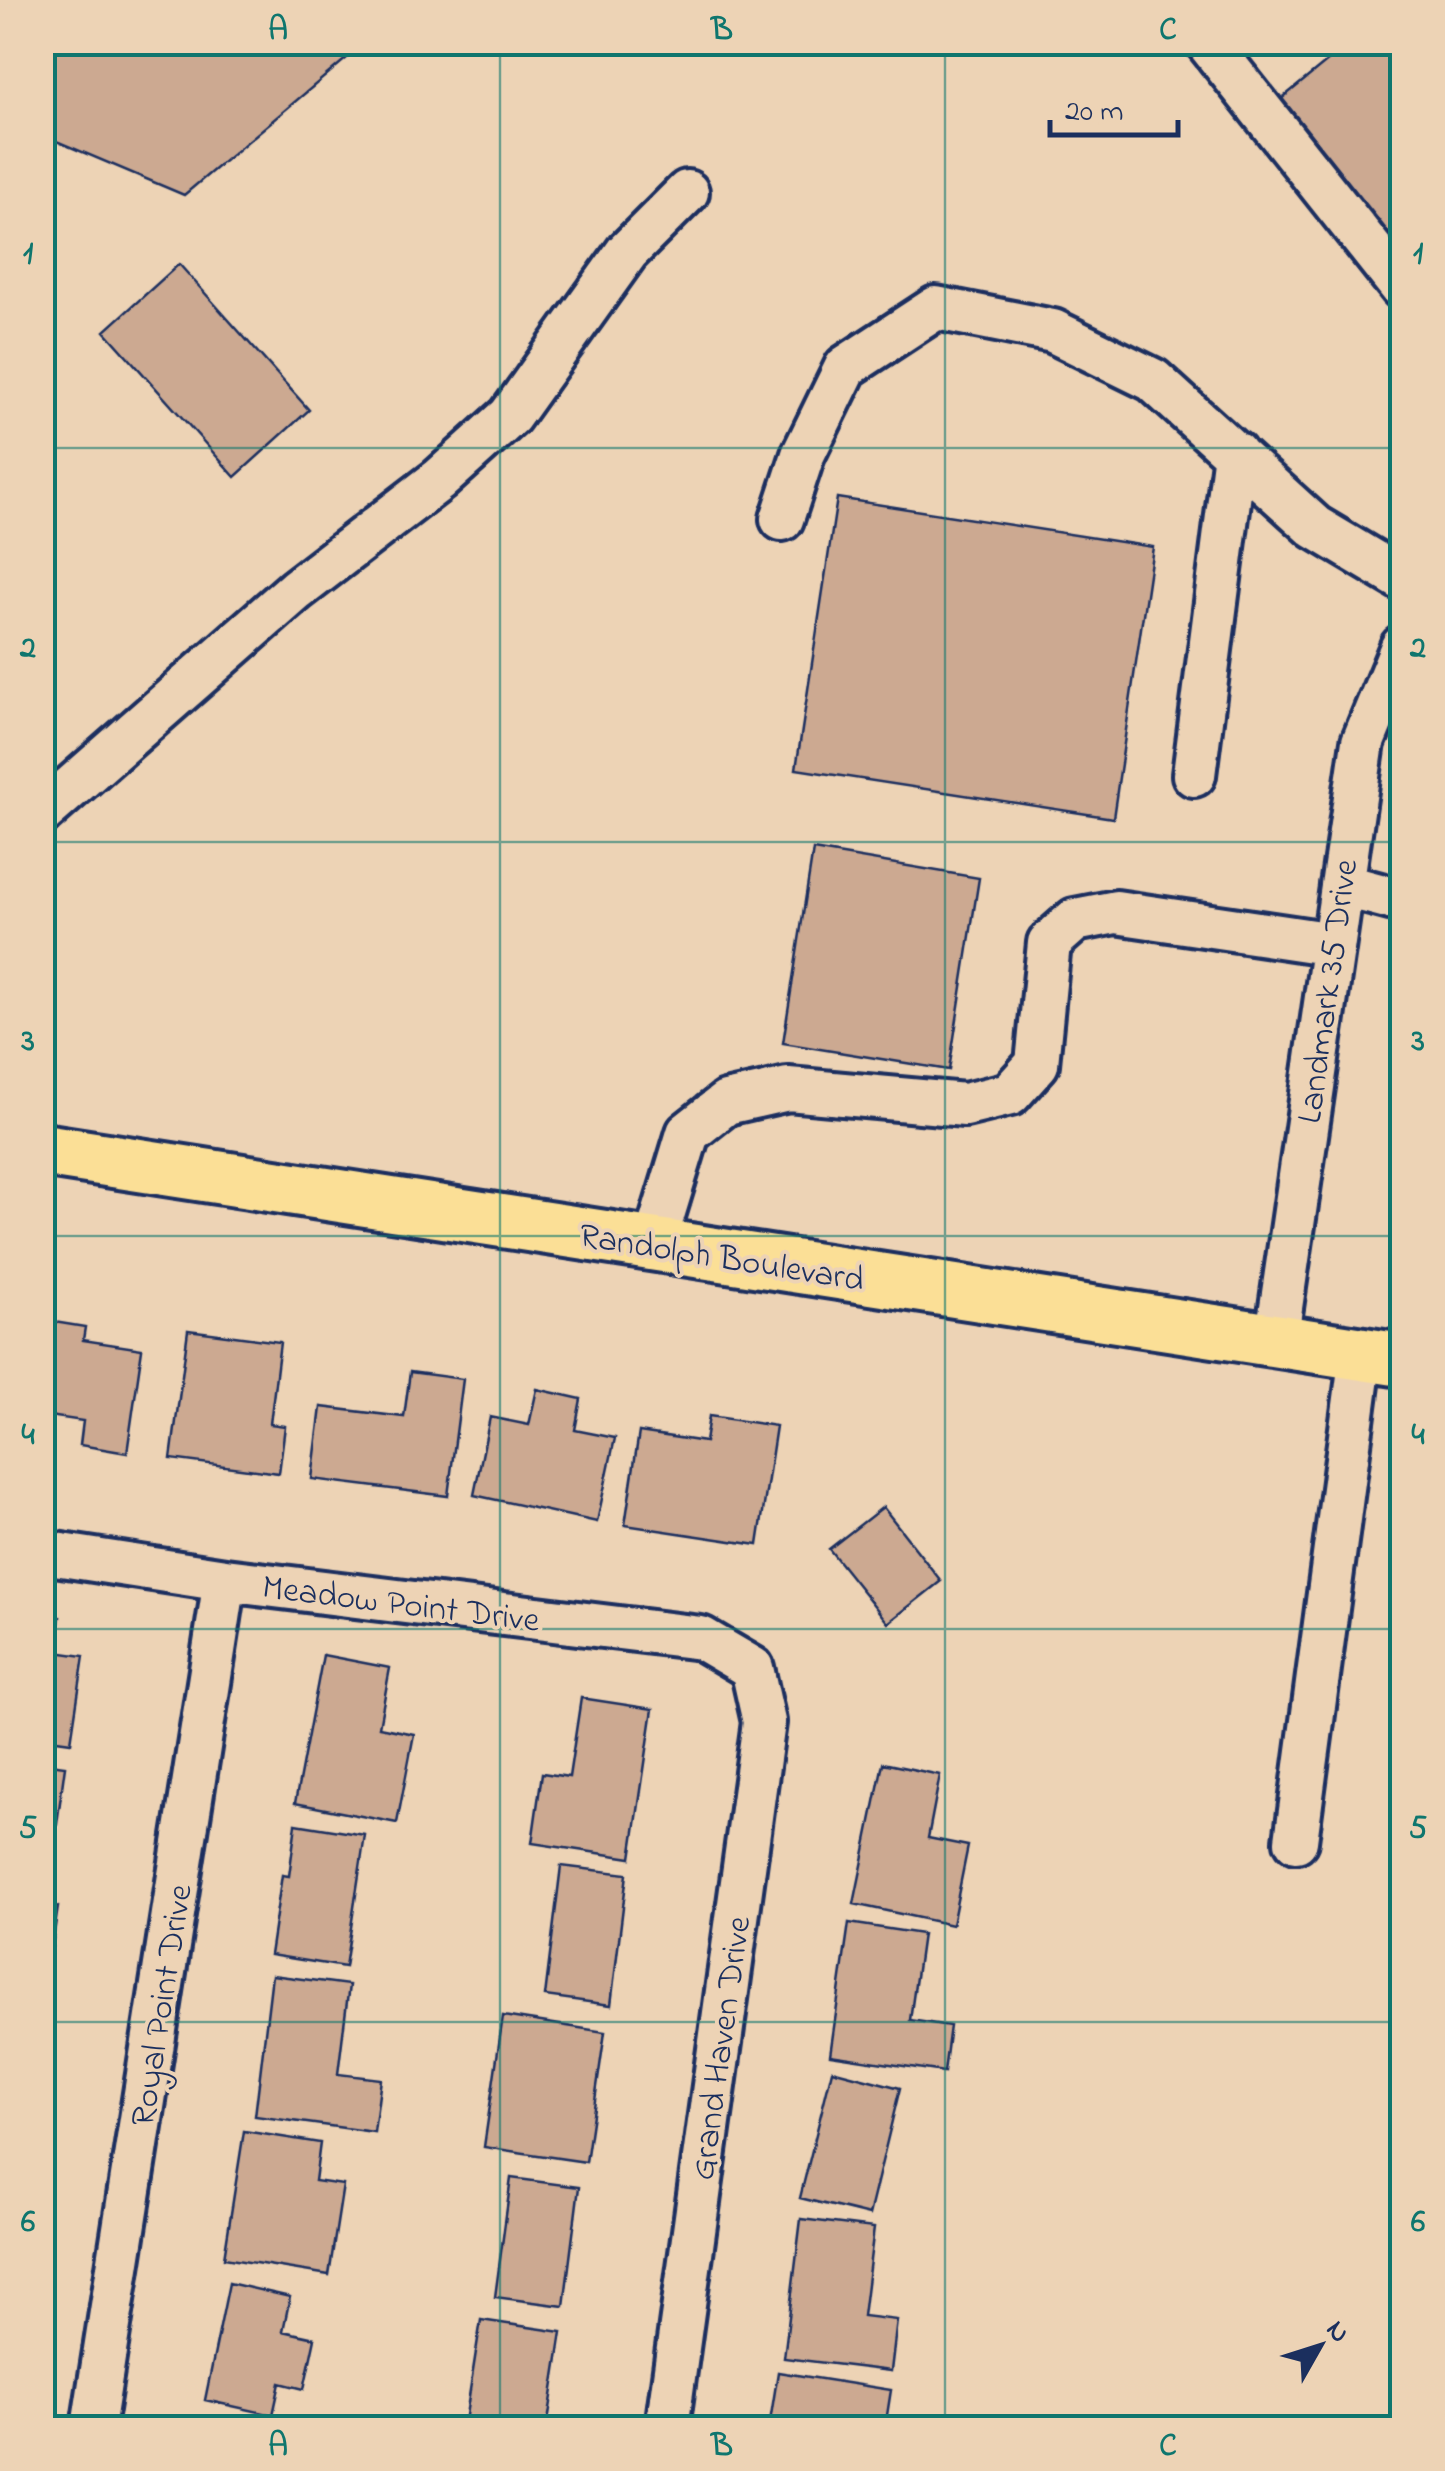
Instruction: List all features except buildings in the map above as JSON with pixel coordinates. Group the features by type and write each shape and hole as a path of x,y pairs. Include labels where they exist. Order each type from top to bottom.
{"main road":[{"name":"Randolph Boulevard","path":"42,1150 1382,1357"}],"street":[{"path":"1208,42 1402,288"},
{"path":"42,814 296,590 439,480 510,416 626,252 687,192"},
{"path":"782,519 803,455 846,368 936,308 1053,330 1154,380 1316,527 1402,579"},
{"path":"1194,775 1235,454"},
{"name":"Landmark 35 Drive","path":"1276,1342 1362,742 1386,725 1402,647"},
{"path":"1342,885 1402,901"},
{"path":"654,1246 688,1133 726,1104 788,1089 965,1106 1010,1094 1037,1064 1049,942 1076,920 1116,912 1333,944"},
{"path":"1296,1841 1382,1357"},
{"name":"Meadow Point Drive","path":"42,1552 225,1580 701,1638 752,1668"},
{"name":"Royal Point Drive","path":"93,2428 225,1580"},
{"name":"Grand Haven Drive","path":"666,2428 764,1722 752,1668"}]}
